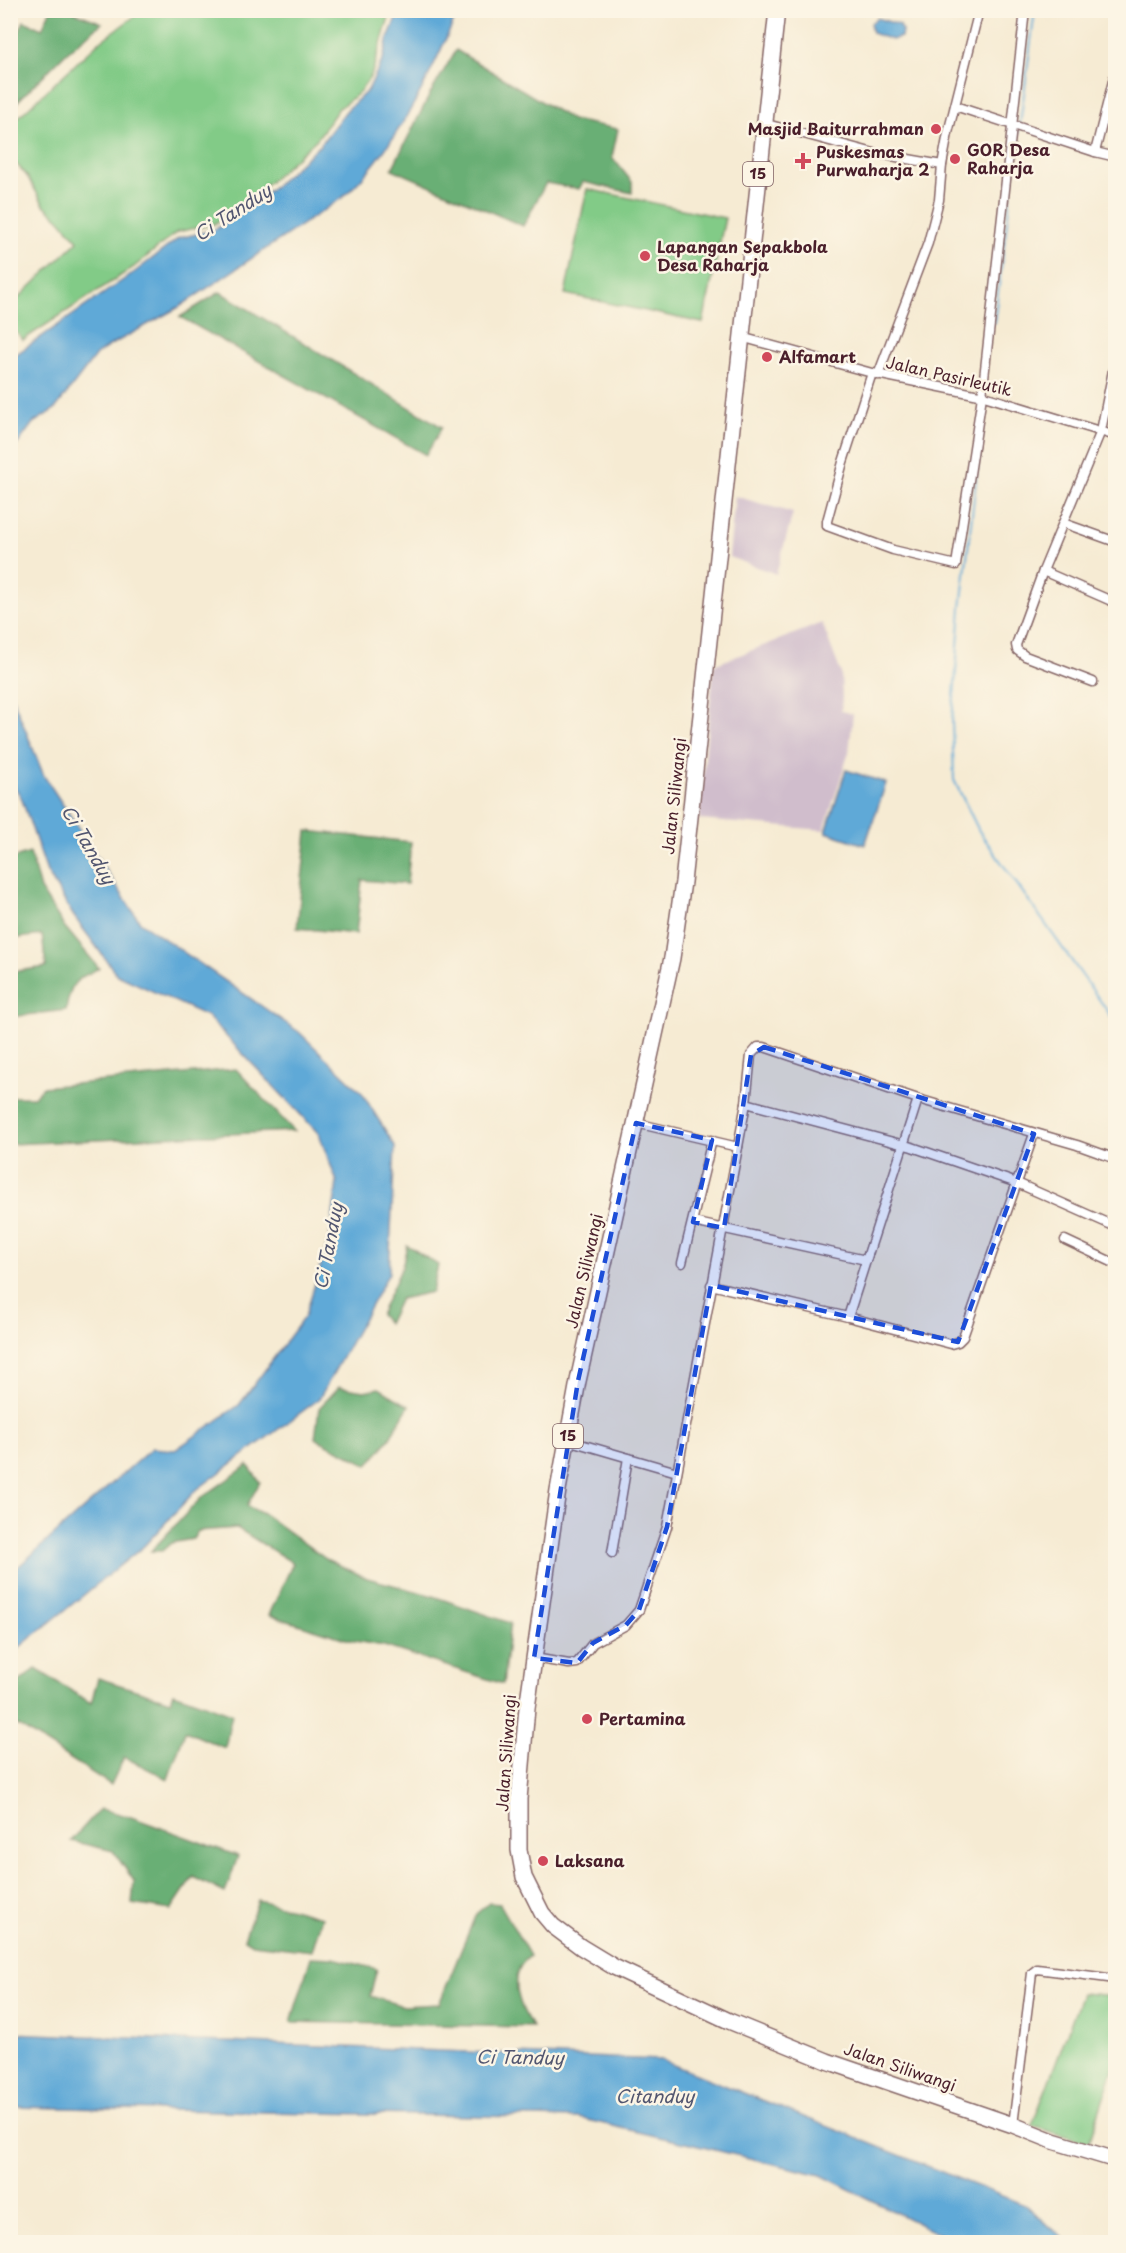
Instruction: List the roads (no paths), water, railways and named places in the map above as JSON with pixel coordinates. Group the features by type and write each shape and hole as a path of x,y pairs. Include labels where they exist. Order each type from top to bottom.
{"highway":[{"name":"Jalan Siliwangi","path":"777,10 763,123 753,245 741,337 683,882 672,958 578,1381 558,1490 528,1697 519,1799 519,1850 524,1877 542,1913 553,1926 581,1947 614,1967 729,2021 827,2061 1053,2141 1116,2160"}],"street":[{"path":"979,10 942,165 939,200 928,243 875,374 843,462 827,521 827,526 893,550 956,565 986,397 1018,127 1024,10"},
{"path":"1100,10 1116,15"},
{"path":"1095,152 1112,96 1116,69"},
{"path":"955,106 1116,157"},
{"path":"763,123 873,153 942,165"},
{"name":"Jalan Pasirleutik","path":"741,337 875,374 986,397 1116,436"},
{"path":"1093,682 1025,656 1017,650 1016,645 1043,571 1101,431 1113,387 1116,355"},
{"path":"1063,523 1116,543"},
{"path":"1043,571 1116,603"},
{"path":"534,1658 569,1664 577,1663 593,1643 626,1625 639,1610 667,1527 711,1285 724,1228 752,1055 758,1047 764,1047 918,1099 1077,1145 1116,1159"},
{"path":"848,1317 918,1099"},
{"path":"746,1103 905,1145 1017,1183 1116,1227"},
{"path":"636,1123 738,1147"},
{"path":"711,1285 951,1344 958,1342 963,1337 1034,1134"},
{"path":"682,1263 712,1140"},
{"path":"693,1222 866,1260"},
{"path":"1065,1240 1116,1264"},
{"path":"567,1440 677,1472"},
{"path":"612,1553 628,1458"},
{"path":"1013,2125 1032,1973 1037,1970 1116,1979"}],"water":[{"path":"399,11 458,11 436,61 410,111 379,158 361,179 342,198 179,307 96,355 55,409 33,423 11,453 11,358 136,271 179,238 214,230 275,186 320,145 346,111 368,90 383,59 387,41"},
{"path":"877,18 900,25 901,37 892,40 872,33 870,24"},
{"name":"Ci Tanduy","path":"11,694 44,776 140,922 299,1032 362,1093 395,1146 389,1273 319,1399 195,1491 144,1546 11,1654 11,1573 152,1448 175,1450 239,1405 305,1316 330,1236 337,1182 319,1134 207,1016 117,975 73,915 47,872 21,797 11,781"},
{"path":"846,770 886,783 865,845 826,832"},
{"name":"Citanduy","path":"11,2033 661,2060 1027,2206 1067,2242 955,2242 821,2175 579,2118 11,2107"}],"waterway":[{"path":"1020,124 1035,10"},
{"path":"994,323 1019,129"},
{"path":"984,412 961,608 952,721 954,780 979,831 1116,1023"}],"place":[{"name":"Masjid Baiturrahman","path":"936,129"},
{"name":"GOR Desa Raharja","path":"955,159"},
{"name":"Puskesmas Purwaharja 2","path":"803,161"},
{"name":"Lapangan Sepakbola Desa Raharja","path":"645,256"},
{"name":"Alfamart","path":"767,357"},
{"name":"Pertamina","path":"587,1719"},
{"name":"Laksana","path":"543,1861"}]}
